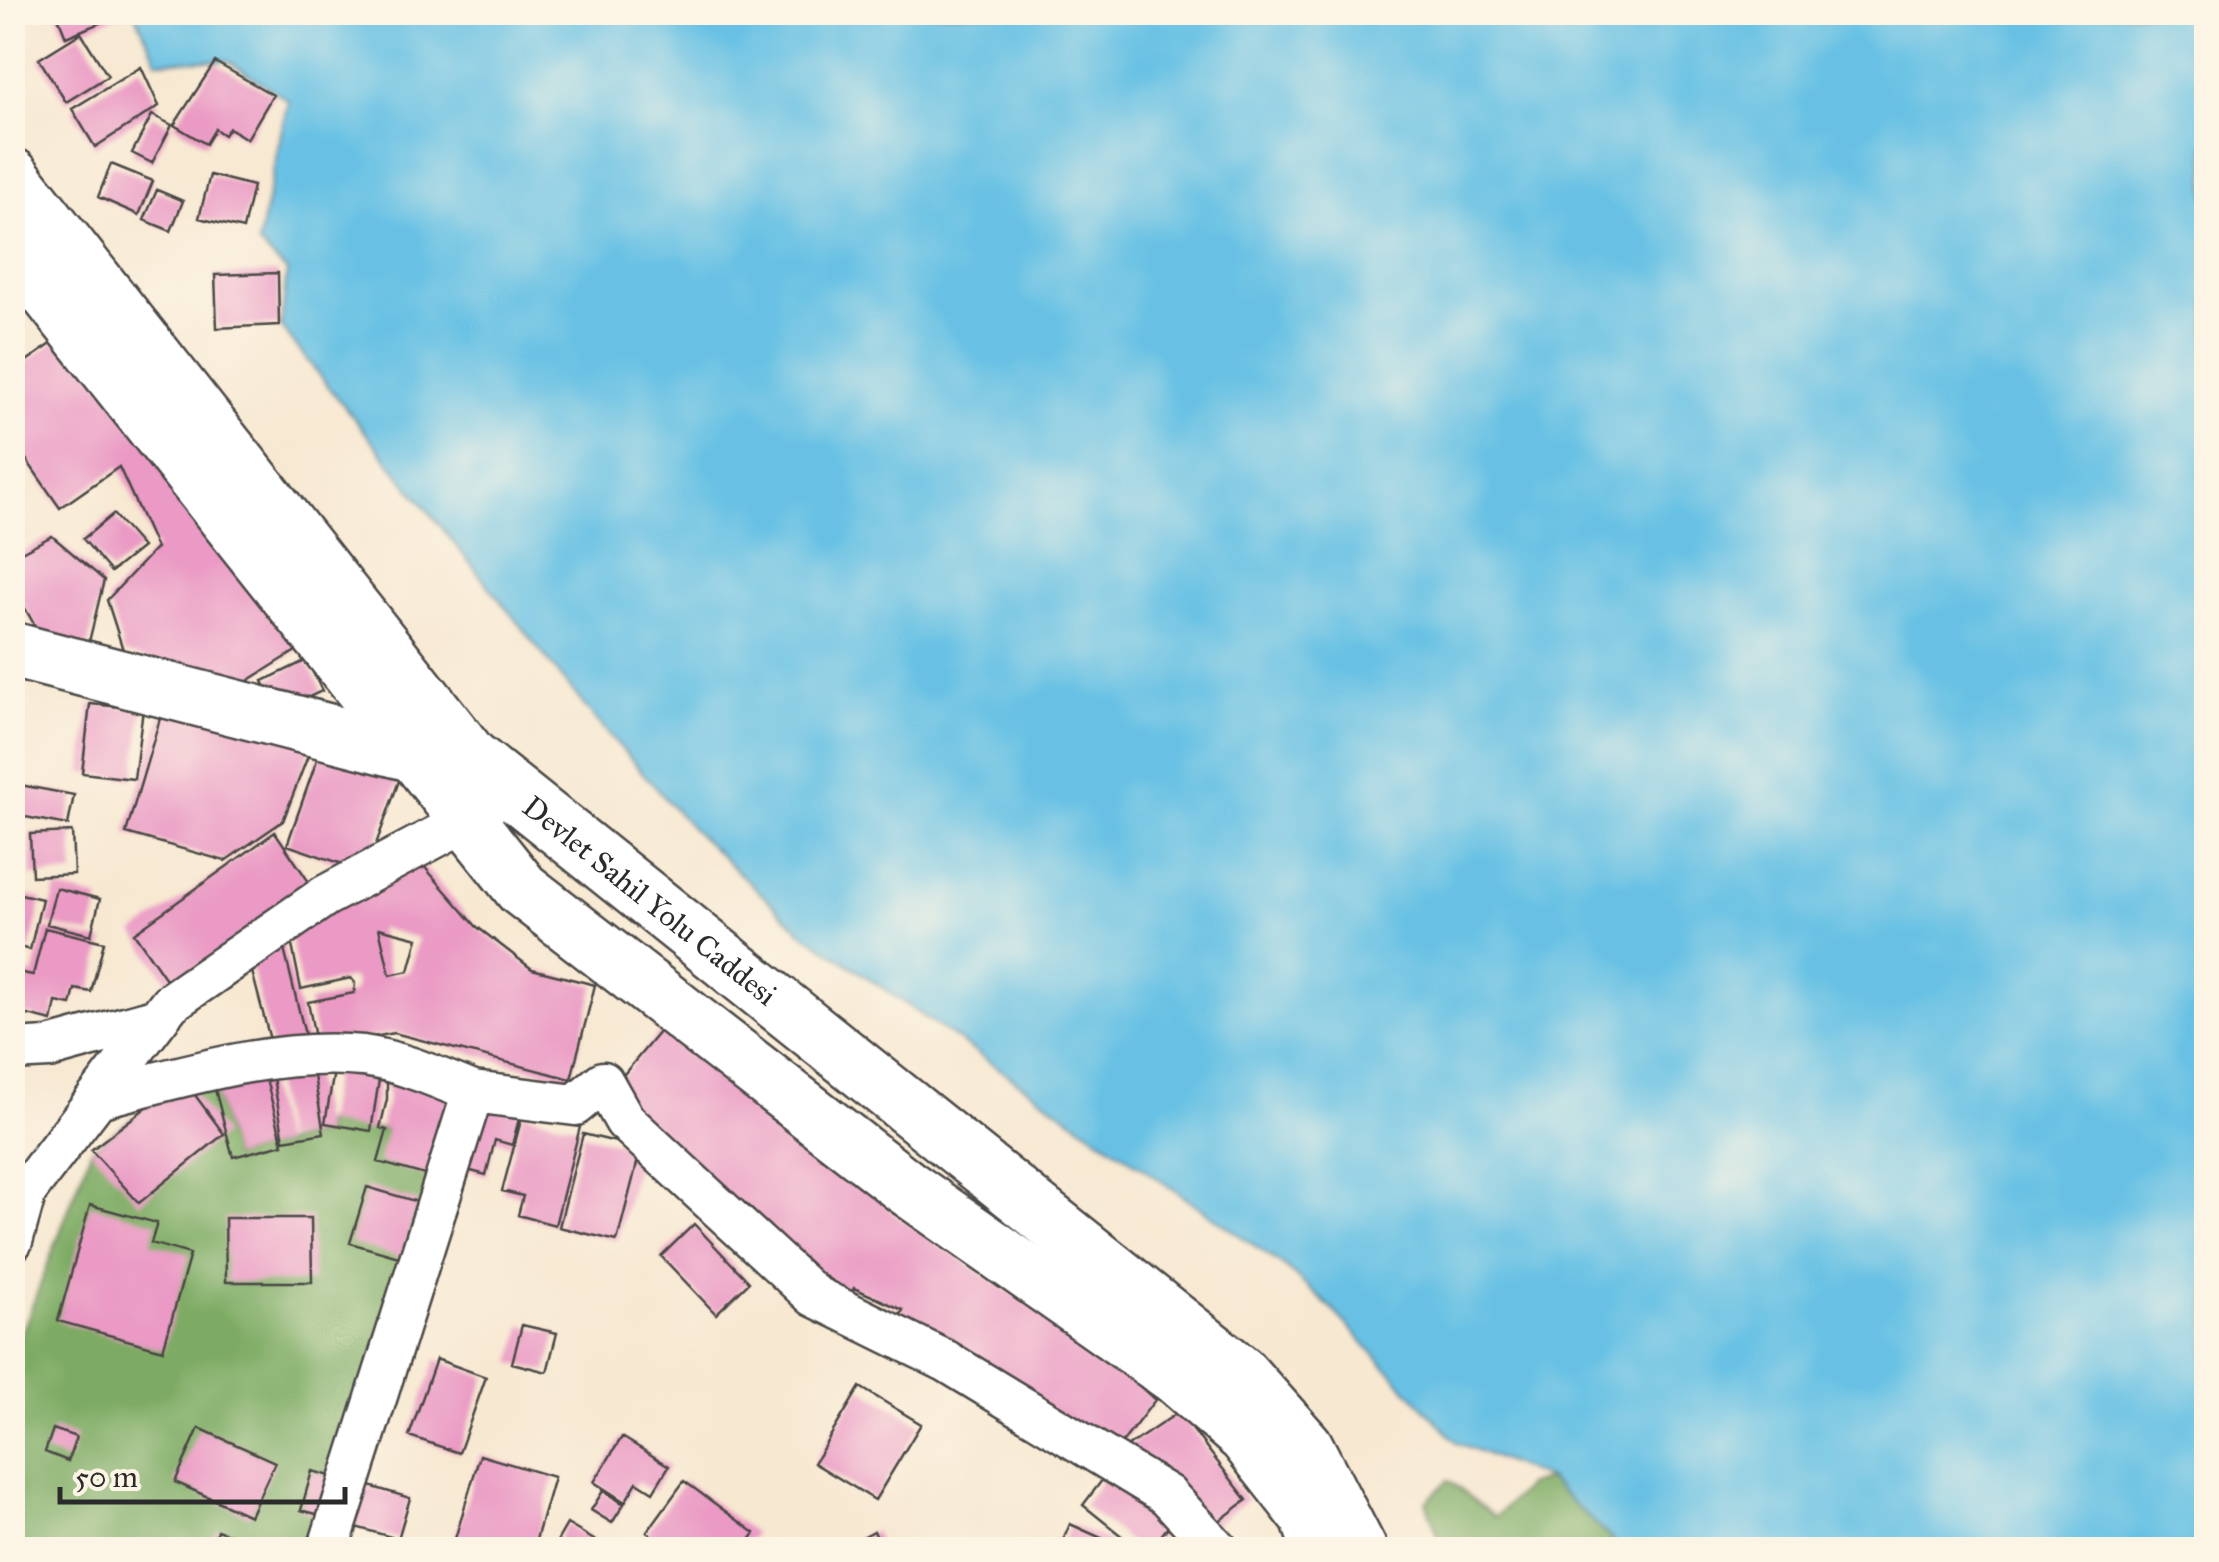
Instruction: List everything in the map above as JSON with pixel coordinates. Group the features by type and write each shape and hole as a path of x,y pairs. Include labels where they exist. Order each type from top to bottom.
{"main road":[{"name":"Devlet Sahil Yolu Caddesi","path":"12,176 490,772 1240,1373 1305,1446 1359,1550"},
{"path":"12,248 464,822 522,889 906,1188 1175,1376 1246,1437 1308,1516 1320,1550"},
{"path":"12,650 490,772"}],"street":[{"path":"12,1241 26,1191 170,1003 326,896 464,822 490,772"},
{"path":"12,1050 49,1048 158,1018"},
{"path":"96,1098 196,1073 286,1058 363,1056 421,1070 473,1092 575,1105 603,1082 625,1121 814,1296 946,1361 1167,1495 1218,1550"},
{"path":"328,1550 473,1092"}],"green space":[{"path":"213,1082 233,1157 324,1133 325,1123 387,1130 440,1145 319,1549 13,1549 12,1359 91,1150 162,1095"},
{"path":"1548,1479 1618,1545 1612,1550 1443,1549 1426,1502 1448,1480 1495,1517 1528,1485"}],"water":[{"path":"135,13 2206,13 2206,1549 1622,1549 1548,1479 1456,1442 1332,1309 1284,1266 802,932 693,830 591,714 281,327 287,271 258,244 288,100 227,60 157,61"}],"building":[{"path":"56,12 124,12 124,13 66,37"},
{"path":"81,33 108,76 66,102 39,59"},
{"path":"215,62 273,95 247,139 229,128 224,135 215,129 206,144 174,125"},
{"path":"141,67 159,106 95,147 72,109"},
{"path":"152,115 172,125 152,163 132,153"},
{"path":"111,164 153,181 139,215 98,197"},
{"path":"210,175 253,186 243,229 199,218"},
{"path":"157,190 183,201 171,231 144,220"},
{"path":"278,273 279,325 217,328 215,275"},
{"path":"69,332 299,649 238,687 124,653 107,600 156,548 119,467 60,508 12,439 12,371"},
{"path":"113,514 142,547 111,572 83,539"},
{"path":"52,536 104,580 88,646 44,642 12,585 12,557"},
{"path":"307,660 322,691 277,712 263,681"},
{"path":"167,695 314,740 283,821 225,861 126,833"},
{"path":"90,704 143,709 134,779 82,773"},
{"path":"320,751 400,778 366,872 287,845"},
{"path":"20,785 74,795 68,825 15,815"},
{"path":"72,832 74,874 32,876 30,834"},
{"path":"275,832 313,888 170,985 134,933"},
{"path":"422,864 476,926 532,969 595,985 571,1079 394,1033 317,1048 308,1002 354,993 355,983 351,978 301,989 288,926","holes":["379,928 418,938 409,971 390,975"]},
{"path":"56,888 100,899 91,935 47,924"},
{"path":"12,892 42,899 30,950 12,945"},
{"path":"45,928 104,942 91,992 75,989 71,1005 56,1002 52,1021 24,1014 19,1037 12,1036 12,971 33,975"},
{"path":"282,941 308,1047 274,1055 249,960"},
{"path":"660,1031 841,1158 893,1213 1110,1359 1155,1400 1115,1452 896,1327 903,1310 854,1288 851,1294 779,1245 610,1091"},
{"path":"336,1060 381,1067 371,1131 325,1123"},
{"path":"312,1065 324,1133 284,1140 272,1072"},
{"path":"387,1067 465,1092 439,1179 378,1162 387,1130 380,1128 387,1099"},
{"path":"263,1068 283,1144 233,1157 213,1082"},
{"path":"183,1079 224,1134 139,1203 91,1150"},
{"path":"474,1098 521,1111 512,1145 495,1140 486,1175 456,1167"},
{"path":"523,1113 580,1127 555,1225 518,1215 523,1196 502,1191"},
{"path":"583,1134 641,1148 617,1241 559,1227"},
{"path":"367,1187 418,1202 402,1258 350,1243"},
{"path":"90,1205 157,1223 151,1243 190,1254 163,1350 58,1321"},
{"path":"225,1218 311,1218 312,1282 226,1282"},
{"path":"694,1224 749,1282 716,1314 661,1256"},
{"path":"522,1325 557,1333 547,1372 512,1363"},
{"path":"436,1359 486,1377 459,1453 409,1436"},
{"path":"860,1387 921,1424 875,1500 814,1463"},
{"path":"1179,1412 1247,1500 1210,1528 1119,1452"},
{"path":"199,1428 275,1462 250,1516 175,1482"},
{"path":"53,1429 76,1437 68,1461 45,1452"},
{"path":"622,1437 669,1466 653,1492 637,1482 625,1502 594,1482"},
{"path":"480,1455 554,1477 533,1550 492,1550 455,1539"},
{"path":"1113,1466 1177,1515 1150,1550 1139,1550 1083,1505"},
{"path":"312,1471 338,1478 328,1517 301,1510"},
{"path":"684,1481 755,1533 743,1550 671,1550 647,1532"},
{"path":"363,1484 410,1498 398,1539 352,1526"},
{"path":"603,1491 624,1504 612,1523 591,1510"},
{"path":"567,1524 611,1550 552,1550"},
{"path":"1070,1524 1128,1550 1059,1550"},
{"path":"217,1530 270,1549 270,1550 210,1550"},
{"path":"874,1531 883,1550 838,1550"}]}
